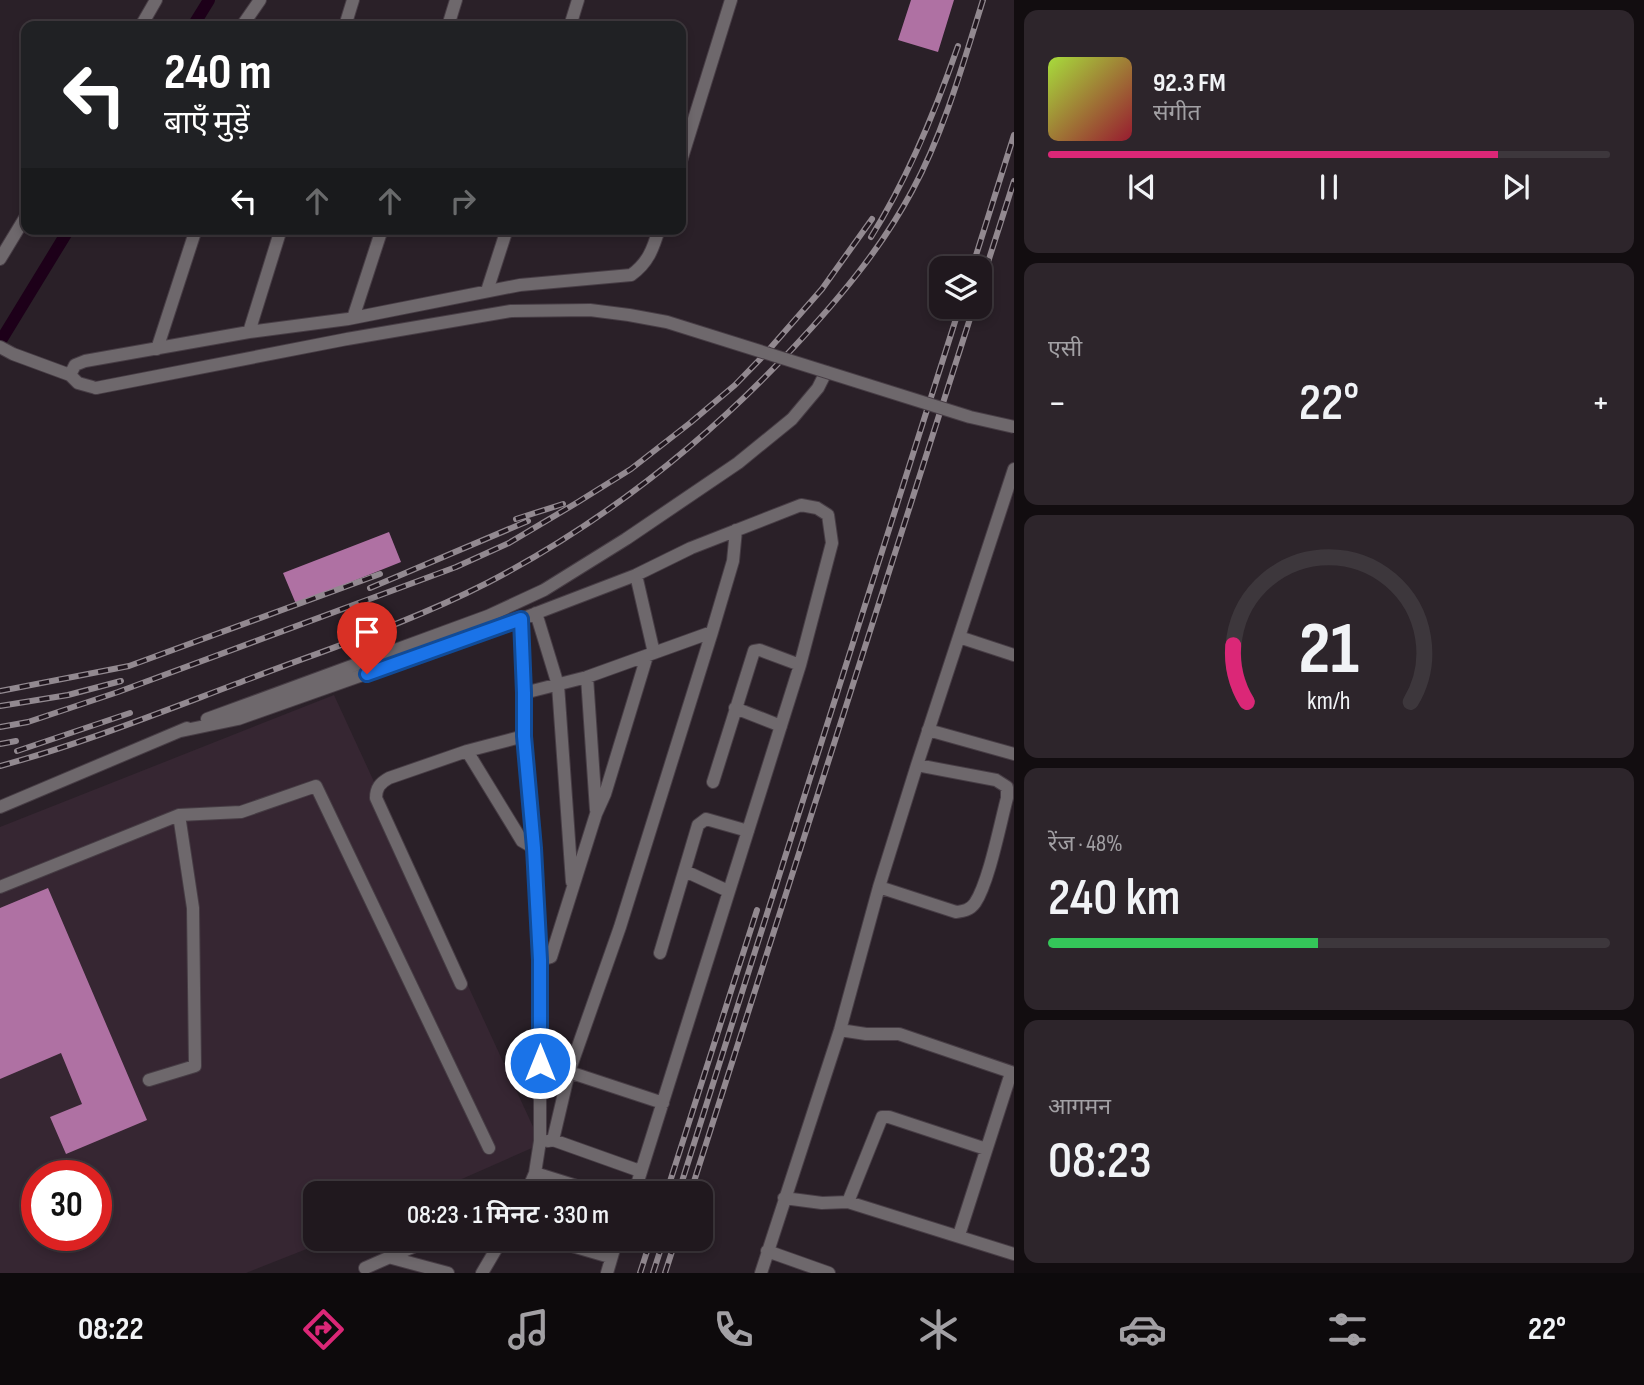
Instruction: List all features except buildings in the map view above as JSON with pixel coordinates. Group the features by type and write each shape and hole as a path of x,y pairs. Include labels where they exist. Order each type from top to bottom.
{"street":[{"path":"144,21 156,0"},
{"path":"347,21 353,0"},
{"path":"450,21 456,0"},
{"path":"571,21 578,0"},
{"path":"686,145 732,0"},
{"path":"245,21 256,5"},
{"path":"0,259 21,224"},
{"path":"157,349 193,235"},
{"path":"249,332 279,235"},
{"path":"354,318 380,235"},
{"path":"488,291 505,235"},
{"path":"70,375 75,365 85,361 249,332 354,318 520,285 631,275 643,267 652,252 657,235"},
{"path":"2,348 70,375 78,383 96,388 346,339 511,311 550,309 629,315 667,322 970,417 1014,427"},
{"path":"0,807 218,715 488,616 544,590 738,463 792,419 806,404 826,372"},
{"path":"761,1273 840,1030 879,887 928,730 1014,469"},
{"path":"181,731 238,719 521,619 636,575 801,505 817,508 828,515 832,542 800,665 637,1181"},
{"path":"532,1181 620,927 733,561 737,530"},
{"path":"540,960 551,957 650,654 636,575"},
{"path":"536,613 558,685 572,891"},
{"path":"521,619 524,736 534,848 547,1141"},
{"path":"524,693 587,677 712,632"},
{"path":"959,637 1014,655"},
{"path":"713,782 754,651 761,650 800,665"},
{"path":"587,677 596,814"},
{"path":"735,708 781,726"},
{"path":"928,730 1014,754"},
{"path":"461,984 376,798 376,792 389,778 467,751 524,736"},
{"path":"467,751 522,841 534,848"},
{"path":"879,887 956,912 966,911 974,904 982,887 1007,797 1007,787 996,780 917,765"},
{"path":"0,887 179,815 241,812 316,786 489,1148"},
{"path":"149,1080 195,1066 193,908 179,815"},
{"path":"660,953 701,820 706,819 748,831"},
{"path":"685,871 728,891"},
{"path":"840,1030 866,1034 899,1034 1013,1073 959,1235"},
{"path":"569,1072 663,1103"},
{"path":"848,1202 882,1117 986,1149"},
{"path":"547,1141 640,1171"},
{"path":"535,1173 561,1181"},
{"path":"784,1199 822,1203 848,1202 959,1235 1014,1255"},
{"path":"365,1268 406,1251"},
{"path":"482,1273 495,1251"},
{"path":"589,1251 610,1257"},
{"path":"607,1273 612,1251"},
{"path":"767,1251 827,1273"},
{"path":"392,1258 448,1273"}],"shaded area":[{"path":"334,695 541,1144 457,1181 303,1181 303,1250 246,1273 0,1273 0,827"}],"waterway":[{"path":"196,21 209,0"},
{"path":"0,342 65,235"}],"railway":[{"path":"0,766 125,726 429,610 530,560 650,479 759,383 826,311 873,254 912,191 934,145 983,0"},
{"path":"871,237 920,144 958,46"},
{"path":"976,256 1014,135"},
{"path":"990,256 1014,181"},
{"path":"0,727 28,722 118,692 456,567 509,543 631,469 735,385 822,289 872,219"},
{"path":"682,1181 956,319"},
{"path":"694,1181 970,319"},
{"path":"516,519 563,504"},
{"path":"370,588 528,521"},
{"path":"0,691 129,666 380,574"},
{"path":"0,706 68,695 121,681"},
{"path":"17,751 130,713"},
{"path":"0,744 16,741"},
{"path":"670,1181 757,910"},
{"path":"640,1273 647,1251"},
{"path":"653,1273 660,1251"},
{"path":"665,1273 672,1251"}],"route":[{"path":"367,674 521,619 524,736 540,960 540,1063"}]}
